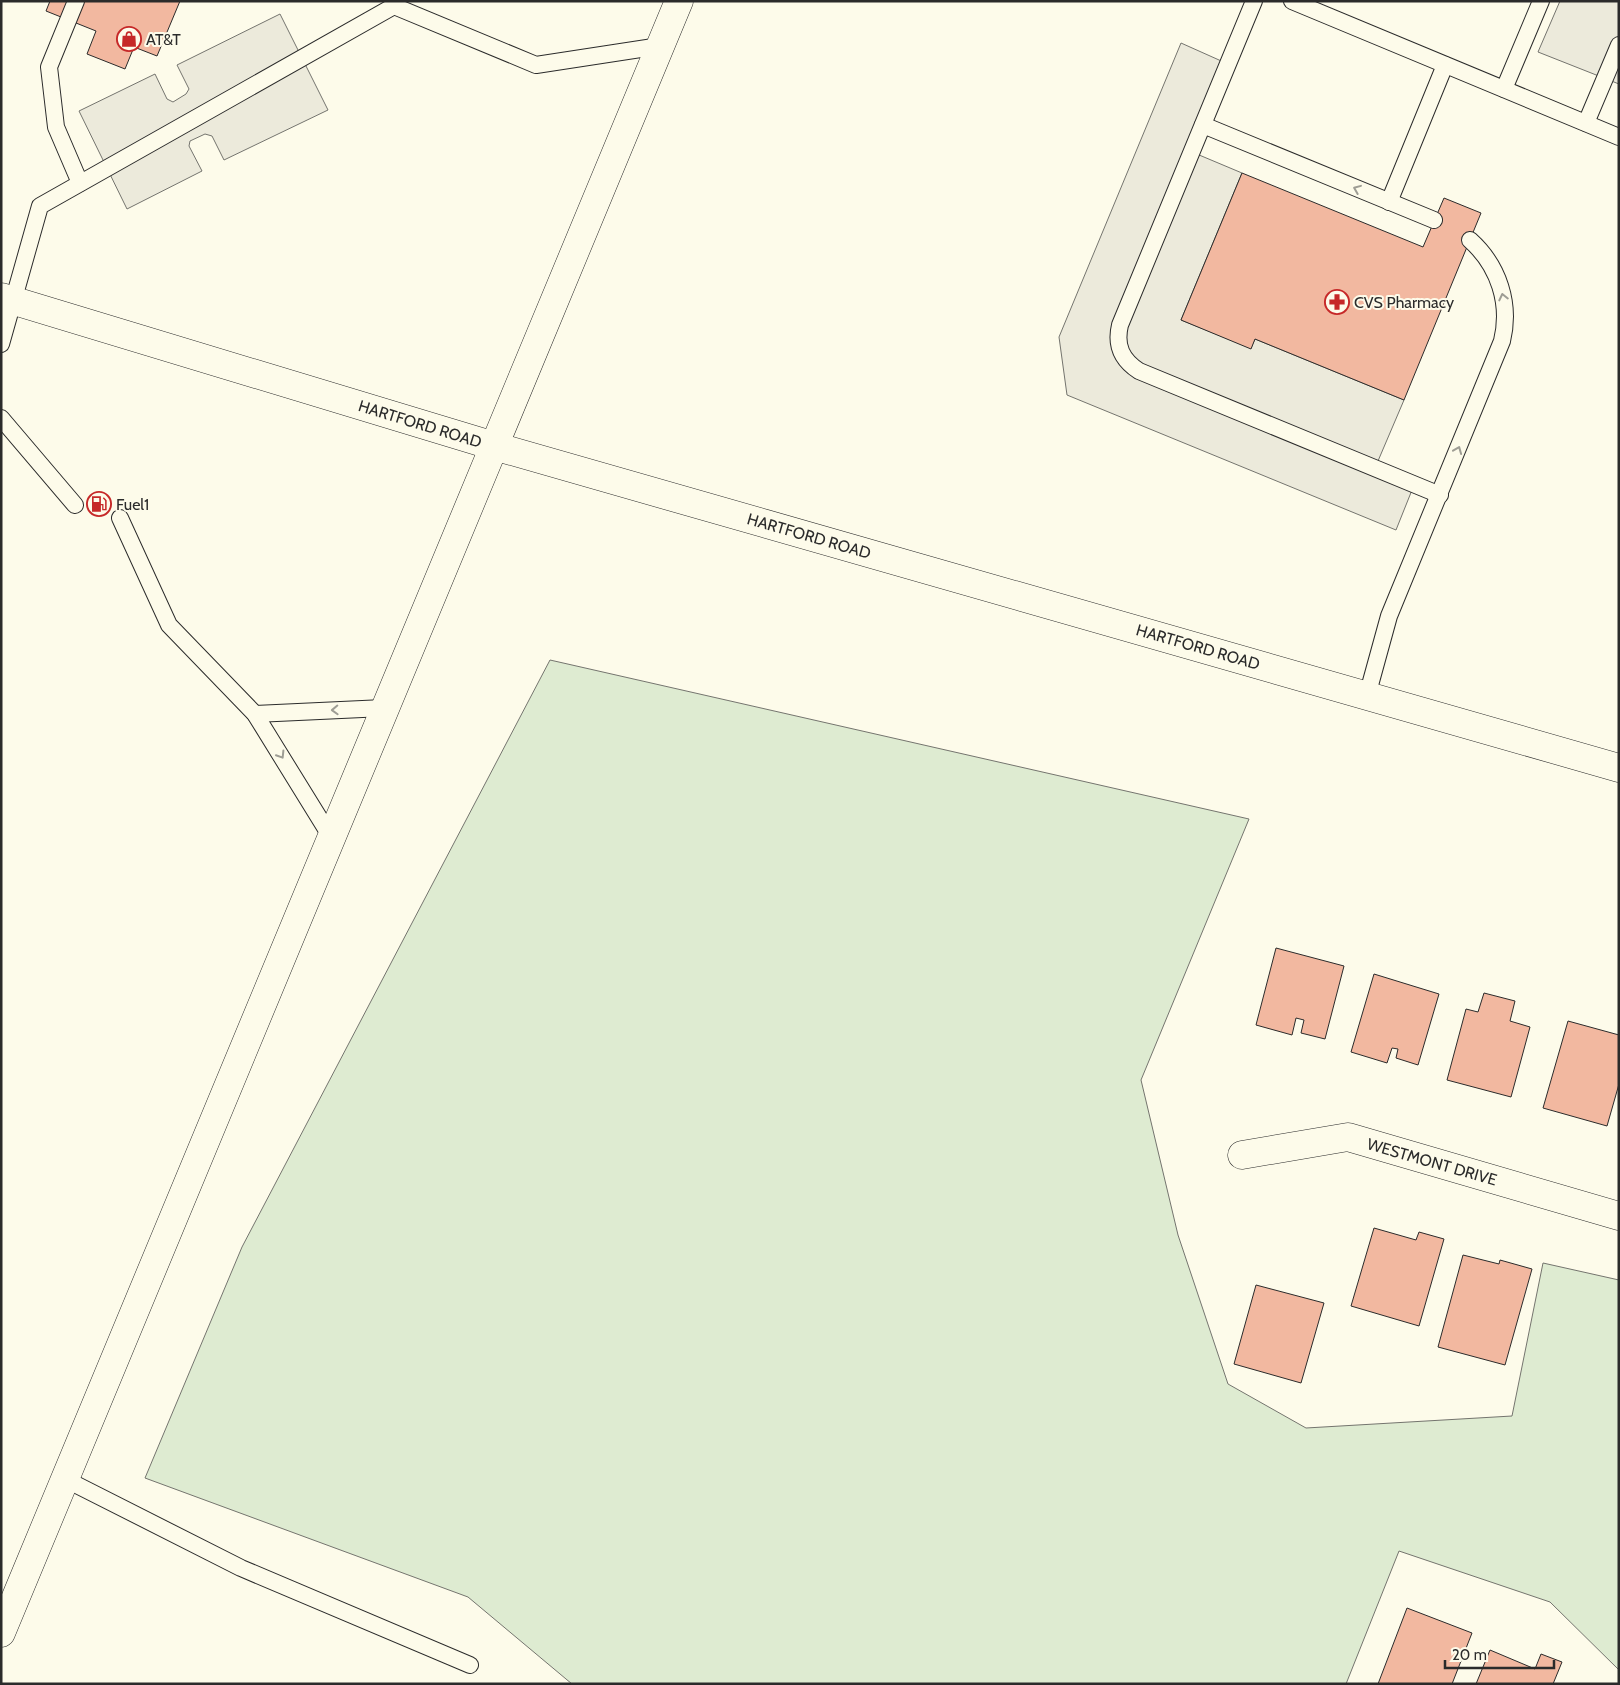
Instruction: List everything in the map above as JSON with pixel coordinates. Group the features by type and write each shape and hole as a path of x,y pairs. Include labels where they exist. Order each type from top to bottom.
{"main road":[{"path":"1,1634 679,1"},
{"name":"HARTFORD ROAD","path":"7,299 494,446 1619,768"},
{"name":"WESTMONT DRIVE","path":"1242,1155 1348,1137 1619,1216"}],"lane":[{"path":"76,1 49,66 56,127 80,183"},
{"path":"1254,1 1120,325 1118,336 1122,357 1139,371 1440,495"},
{"path":"1292,1 1619,137"},
{"path":"1504,89 1540,1"},
{"path":"1,344 7,299 40,206 389,4 536,65 660,46"},
{"path":"1586,123 1619,45"},
{"path":"1389,202 1445,65"},
{"path":"1203,125 1434,220"},
{"path":"1367,696 1390,616 1500,350 1504,333 1505,307 1496,274 1488,259 1470,240"},
{"path":"1,418 75,504"},
{"path":"120,518 168,625 255,714 331,837"},
{"path":"255,714 384,708"},
{"path":"65,1479 241,1568 470,1665"}],"green space":[{"path":"550,660 1249,819 1141,1080 1178,1235 1228,1384 1306,1428 1512,1416 1543,1263 1619,1280 1619,1670 1550,1602 1399,1551 1346,1684 572,1684 468,1597 145,1478 242,1247"}],"shaded area":[{"path":"1560,1 1619,1 1619,84 1538,52"},
{"path":"280,14 328,110 224,160 212,136 205,134 190,141 189,146 202,171 127,209 79,111 155,74 167,99 173,102 186,94 189,89 177,65"},
{"path":"1181,43 1228,64 1192,152 1242,173 1181,320 1251,348 1255,339 1404,400 1375,468 1414,485 1396,530 1067,395 1059,337"}],"building":[{"name":"AT&T","path":"50,1 180,1 157,56 134,47 125,69 87,54 96,31 46,11"},
{"name":"CVS Pharmacy","path":"1242,173 1423,247 1444,198 1481,213 1404,400 1255,339 1251,349 1181,320"},
{"path":"1276,948 1344,966 1325,1039 1301,1033 1304,1020 1296,1018 1292,1035 1256,1025"},
{"path":"1374,974 1439,994 1418,1065 1396,1058 1398,1049 1392,1048 1387,1063 1351,1052"},
{"path":"1484,993 1515,1001 1510,1021 1530,1027 1511,1097 1447,1080 1466,1009 1478,1012"},
{"path":"1568,1021 1619,1035 1619,1084 1607,1126 1543,1108"},
{"path":"1374,1228 1416,1240 1419,1232 1444,1239 1419,1326 1351,1306"},
{"path":"1463,1255 1499,1264 1500,1260 1532,1269 1505,1365 1438,1347"},
{"path":"1256,1285 1324,1303 1301,1383 1234,1364"},
{"path":"1407,1608 1472,1633 1452,1684 1378,1684"},
{"path":"1490,1650 1535,1669 1541,1654 1562,1662 1553,1684 1476,1684"}],"place":[{"name":"AT&T","path":"129,39"},
{"name":"CVS Pharmacy","path":"1337,302"},
{"name":"Fuel1","path":"99,504"}]}
